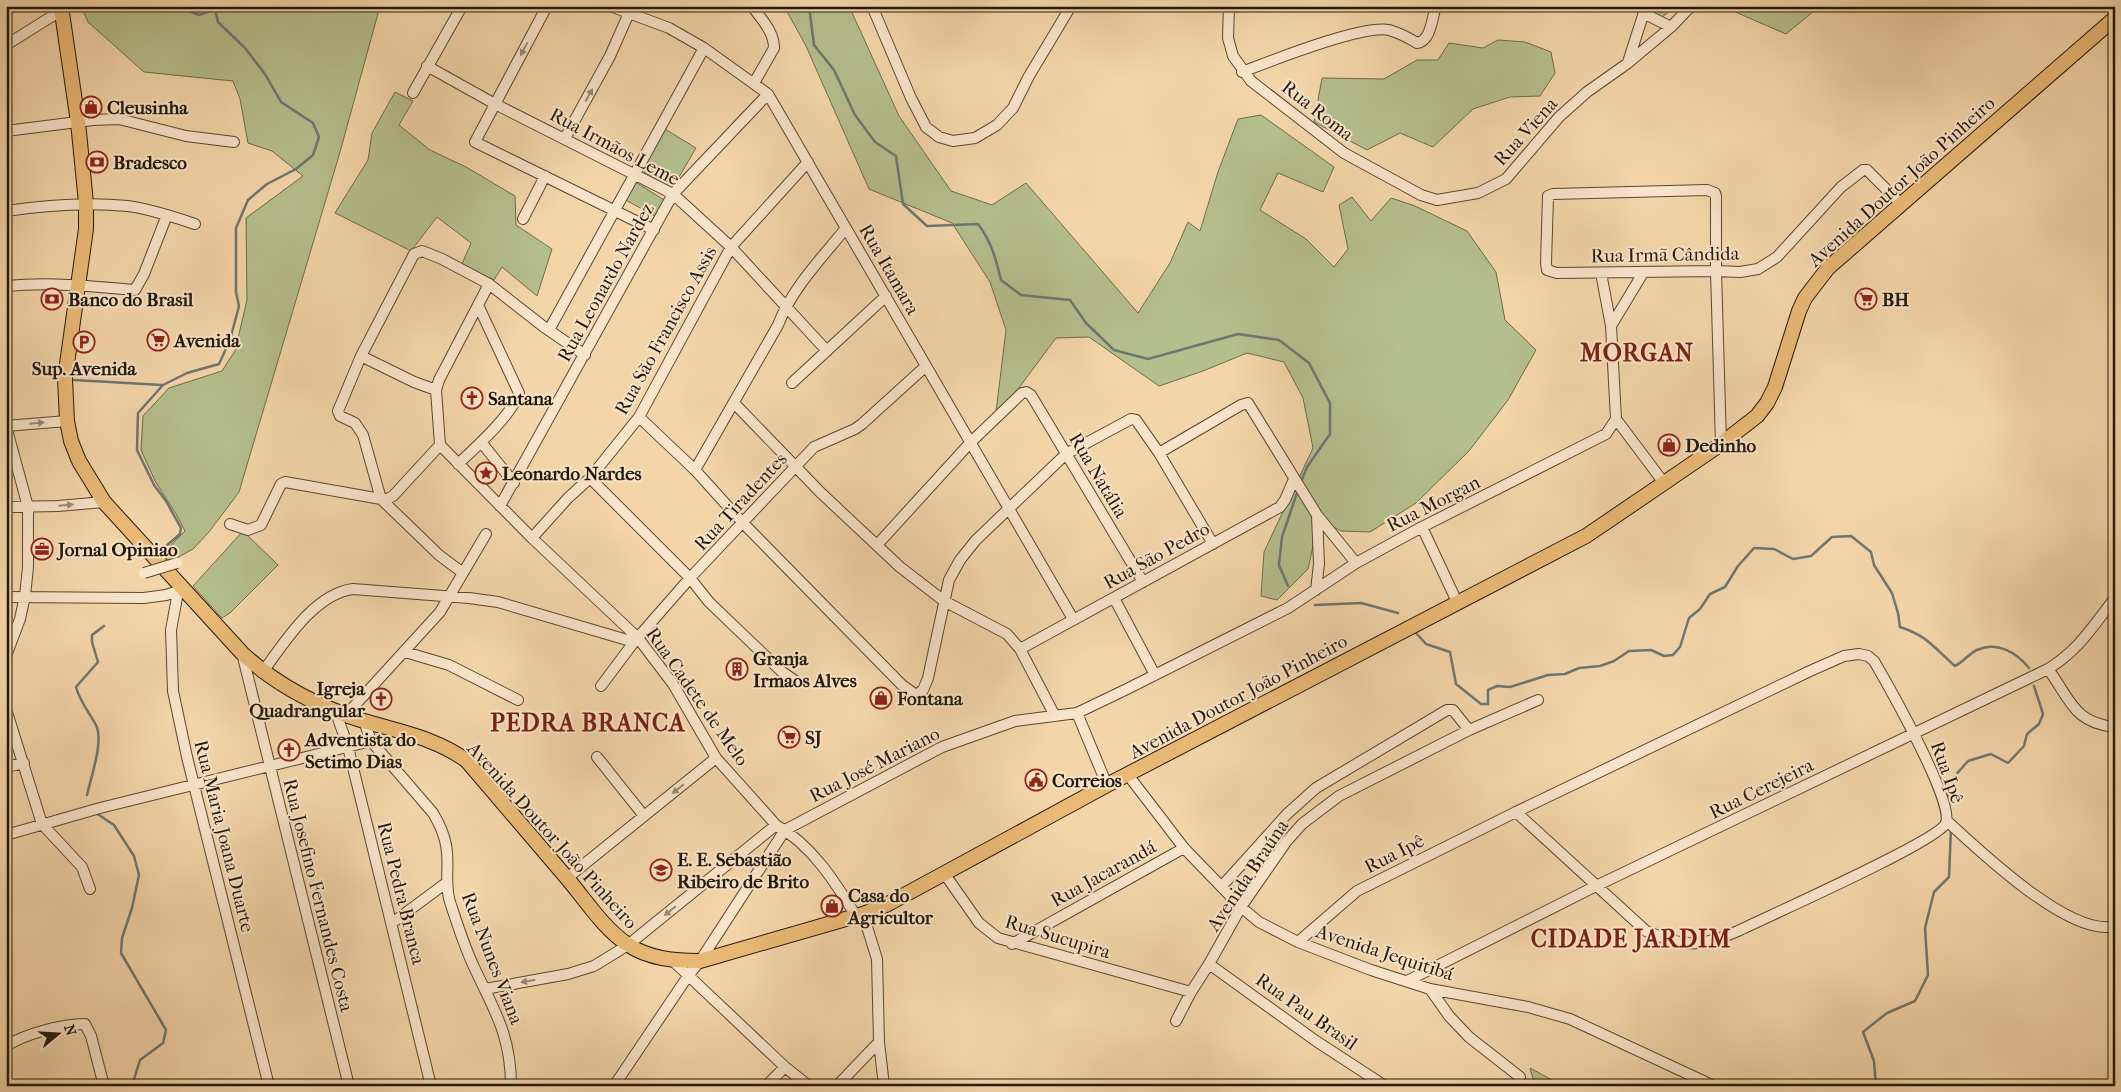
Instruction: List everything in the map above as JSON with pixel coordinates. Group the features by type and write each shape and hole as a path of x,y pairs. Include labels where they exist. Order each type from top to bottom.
{"main road":[{"name":"Avenida Doutor João Pinheiro","path":"62,8 78,122 86,203 86,229 65,378 67,421 71,441 79,461 104,502 181,590 262,673 303,697 364,721 428,739 467,761 614,933 628,945 647,954 672,961 700,961 860,915 886,905 1107,785 1586,536 1721,444 1757,416 1767,403 1775,387 1799,311 1805,298 1828,268 1900,203 2115,18"}],"street":[{"path":"413,93 462,6"},
{"path":"547,6 475,138 476,143 654,230"},
{"name":"Rua Itamara","path":"610,6 628,10 670,28 704,48 768,94 1073,620"},
{"path":"752,6 770,31 774,42 774,48 754,83"},
{"path":"872,6 911,98 926,127 939,137 953,142 975,138 997,125 1008,114 1071,6"},
{"name":"Rua Roma","path":"1229,6 1228,38 1233,56 1242,72 1251,81 1344,154 1412,191 1437,200"},
{"path":"1242,72 1293,53 1362,32 1388,30 1417,43 1422,43 1427,38 1436,6"},
{"name":"Rua Viena","path":"1437,200 1478,193 1506,179 1559,116 1587,92 1628,63 1671,27 1692,6"},
{"path":"6,45 62,8"},
{"path":"565,138 610,56 628,10"},
{"path":"1628,63 1645,10 1671,27"},
{"path":"549,330 704,48"},
{"name":"Rua Irmãos Leme","path":"428,66 495,104 635,173 673,194 731,247 827,351"},
{"name":"Rua Leonardo Nardez","path":"500,506 673,194 768,94"},
{"path":"6,131 78,122 119,120 186,136 234,142"},
{"name":"Rua São Francisco Assis","path":"532,538 568,498 590,478 639,416 731,247 808,162"},
{"name":"Rua Irmã Cândida","path":"1716,271 1716,196 1712,192 1707,190 1553,194 1548,196 1546,263 1548,270 1557,273 1740,272 1758,269 1777,257 1842,187 1863,170 1867,170 1900,203"},
{"path":"522,219 545,176"},
{"path":"6,211 86,203 130,207 167,215 195,224"},
{"path":"6,286 39,283 79,284 135,290 144,274 167,215"},
{"path":"695,470 778,325 786,305 796,289 846,228"},
{"path":"463,573 439,555 381,498 363,435 355,423 338,413 339,406 361,356 414,254 422,251 442,259 489,284 585,355"},
{"path":"1716,271 1721,444"},
{"path":"1601,273 1611,326 1616,419 1664,483"},
{"path":"1611,326 1643,273"},
{"path":"230,524 248,530 261,525 282,484 285,482 387,499 393,496 440,445 436,390 454,348 489,284"},
{"path":"792,383 886,296"},
{"path":"458,464 508,412 518,393 478,305"},
{"path":"361,356 414,382 436,390"},
{"name":"Rua Tiradentes","path":"601,686 636,640 690,578 796,466 821,443 855,429 862,424 926,366"},
{"name":"Rua Natália","path":"970,442 1022,393 1028,392 1143,582"},
{"path":"734,403 900,567 944,601 1002,630 1020,649 1054,716"},
{"path":"1159,453 1241,405 1248,403 1317,515 1356,563"},
{"path":"639,416 695,470 742,522 912,694 919,695 928,678 949,580 960,560 976,540 1066,454 1132,420 1136,420 1159,453 1213,544"},
{"name":"Rua Morgan","path":"1265,620 1288,608 1356,563 1422,527 1606,434 1616,419"},
{"path":"6,656 20,618 25,596 28,568 28,507 6,426 67,421"},
{"path":"481,442 514,483"},
{"path":"877,545 970,442"},
{"name":"Rua Cadete de Melo","path":"440,445 636,640 673,684 716,758 780,828 814,857 860,915 877,958 879,1042 884,1086"},
{"path":"590,478 690,578 709,602 781,671 798,683"},
{"name":"Rua São Pedro","path":"1020,649 1280,507 1294,479"},
{"path":"6,506 28,507 104,502"},
{"path":"1316,590 1318,564 1317,515"},
{"path":"1422,527 1458,604"},
{"path":"341,712 405,652 440,612 486,534"},
{"path":"144,573 177,563"},
{"path":"262,673 311,612 339,592 353,589 498,602 636,640"},
{"path":"6,597 144,598 181,590"},
{"name":"Rua Maria Joana Duarte","path":"181,590 171,630 173,691 194,785 269,1086"},
{"path":"1114,598 1155,675"},
{"name":"Rua Cerejeira","path":"1407,981 1596,886 2048,669 2067,657 2079,646 2115,598"},
{"name":"Rua José Mariano","path":"614,1086 700,961 773,849 780,828 942,746 1015,721 1077,714 1265,620"},
{"path":"405,652 450,665 518,700"},
{"name":"Rua Josefino Fernandes Costa","path":"242,654 349,1086"},
{"name":"Rua Ipê","path":"1298,942 1357,891 1516,812 1844,656 1859,654 1874,660 1915,734 1935,778 1947,821 1943,829 1934,835 1884,862 1718,940 1697,944 1673,942 1646,931 1516,812"},
{"path":"2048,669 2077,711 2088,720 2115,727"},
{"name":"Avenida Braúna","path":"1176,1021 1190,992 1210,964 1241,908 1286,842 1302,824 1339,796 1470,730 1538,700"},
{"path":"6,709 42,824 82,867 90,889"},
{"path":"1222,886 1287,814 1316,788 1447,710 1454,710 1470,730"},
{"name":"Rua Pedra Branca","path":"341,712 348,748 432,1086"},
{"path":"1077,714 1107,785"},
{"name":"Rua Nunes Viana","path":"364,721 371,741 434,813 446,845 446,883 450,900 473,966 502,1026 507,1047 511,1086"},
{"path":"6,835 42,824 371,741"},
{"path":"596,757 644,816"},
{"path":"567,878 716,758"},
{"path":"6,768 24,763"},
{"name":"Avenida Jequitibá","path":"1128,775 1184,848 1241,908 1259,922 1298,942 1371,970 1430,989 1528,1007 1570,1019 1714,1086"},
{"path":"1330,780 1339,796"},
{"path":"1947,821 2006,873 2046,903 2083,922 2103,927 2115,926"},
{"path":"485,988 583,970 628,945 762,837 780,828"},
{"path":"762,837 773,849"},
{"name":"Rua Jacarandá","path":"1012,944 1184,848"},
{"name":"Rua Sucupira","path":"944,873 979,923 998,938 1012,944 1190,992"},
{"path":"392,923 446,883"},
{"path":"672,961 785,1067 809,1086"},
{"name":"Rua Pau Brasil","path":"1210,964 1316,1041 1385,1086"},
{"path":"1430,989 1449,1016 1469,1037 1520,1077"},
{"path":"6,1046 22,1037 85,1024 91,1036 104,1086"},
{"path":"837,1086 879,1042"},
{"path":"766,1086 785,1067"}],"green space":[{"path":"81,6 380,6 340,152 239,492 209,532 193,549 166,564 160,556 185,531 155,481 141,450 143,416 169,388 222,371 235,351 247,300 246,218 303,176 272,151 248,143 240,99 233,81 144,72 88,22"},
{"path":"784,6 849,6 899,116 951,191 992,205 1026,183 1138,313 1170,263 1188,222 1200,231 1218,172 1238,119 1261,115 1334,167 1323,192 1278,173 1260,210 1306,239 1334,267 1348,249 1339,205 1352,197 1371,221 1391,198 1415,206 1467,231 1496,272 1505,320 1536,350 1508,400 1469,451 1416,503 1370,532 1341,531 1319,519 1308,569 1277,600 1261,596 1264,552 1313,448 1303,398 1284,362 1247,353 1159,386 1089,337 1056,338 995,420 1006,330 990,282 952,223 869,189 806,46"},
{"path":"1230,6 1293,6 1292,12 1264,9 1230,13"},
{"path":"1650,6 1677,6 1662,17 1651,15"},
{"path":"1732,6 1820,6 1786,34 1733,11"},
{"path":"1498,40 1525,42 1551,52 1555,73 1540,96 1510,97 1473,109 1433,147 1400,133 1367,150 1314,122 1322,78 1384,79 1417,60 1438,60 1449,43 1483,48"},
{"path":"395,92 413,101 399,125 430,150 466,167 515,196 516,225 552,249 537,296 502,267 494,280 462,264 471,243 437,217 411,251 335,213 368,160 372,133"},
{"path":"665,129 696,148 672,189 642,171"},
{"path":"634,181 664,200 655,216 622,198"},
{"path":"243,531 278,565 230,613 222,618 193,586"},
{"path":"1530,1068 1563,1086 1535,1086"}],"waterway":[{"path":"176,6 199,15 215,9 217,6"},
{"path":"809,6 814,45 834,70 855,115 875,142 896,156 903,204 927,226 978,224 992,250 1001,280 1021,295 1070,300 1086,323 1114,350 1148,359 1238,334 1279,340 1309,363 1330,403 1330,434 1307,467 1301,482"},
{"path":"165,547 180,534 181,528 166,501 154,485 137,450 138,413 163,385 187,373 219,364 230,340 239,306 236,292 236,228 248,200 267,184 296,169 313,155 319,137 313,123 281,102 265,74 245,48 218,22 215,9"},
{"path":"74,380 162,385"},
{"path":"1288,586 1279,565 1282,537 1298,490"},
{"path":"1416,633 1426,644 1450,652 1456,684 1481,704 1488,704 1488,690 1497,686 1510,687 1548,675 1565,674 1579,668 1600,666 1614,661 1629,651 1651,650 1664,656 1673,655 1680,647 1689,618 1700,609 1710,594 1725,587 1738,566 1754,548 1774,549 1793,559 1811,556 1832,537 1851,536 1871,552 1874,565 1892,593 1900,627 1917,634 1936,648 1955,666 1977,650 1992,647 2012,653 2029,668"},
{"path":"1315,605 1361,603 1398,613"},
{"path":"87,795 99,740 96,725 76,687 98,662 92,642 92,635 104,626"},
{"path":"1951,820 1946,786 1968,761 1991,754 2008,763 2024,746 2027,734 2039,724 2043,714 2034,686"},
{"path":"96,813 114,825 134,856 139,875 132,908 122,938 121,953 166,1030 163,1043 140,1060 132,1086"},
{"path":"1876,1086 1874,1061 1863,1032 1887,1013 1915,1001 1928,975 1925,928 1934,892 1949,877 1951,828"}],"place":[{"name":"Cleusinha","path":"91,107"},
{"name":"Bradesco","path":"97,162"},
{"name":"Banco do Brasil","path":"52,299"},
{"name":"BH","path":"1866,299"},
{"name":"Avenida","path":"158,340"},
{"name":"Sup. Avenida","path":"84,342"},
{"name":"Santana","path":"472,398"},
{"name":"Dedinho","path":"1669,445"},
{"name":"Leonardo Nardes","path":"486,473"},
{"name":"Jornal Opiniao","path":"42,549"},
{"name":"Granja Irmaos Alves","path":"737,669"},
{"name":"Fontana","path":"881,698"},
{"name":"Igreja Quadrangular","path":"381,699"},
{"name":"SJ","path":"789,737"},
{"name":"Adventista do Setimo Dias","path":"289,750"},
{"name":"Correios","path":"1036,780"},
{"name":"E. E. Sebastião Ribeiro de Brito","path":"661,870"},
{"name":"Casa do Agricultor","path":"832,906"}],"district":[{"name":"MORGAN","path":"1637,353"},
{"name":"PEDRA BRANCA","path":"588,723"},
{"name":"CIDADE JARDIM","path":"1631,939"}]}
